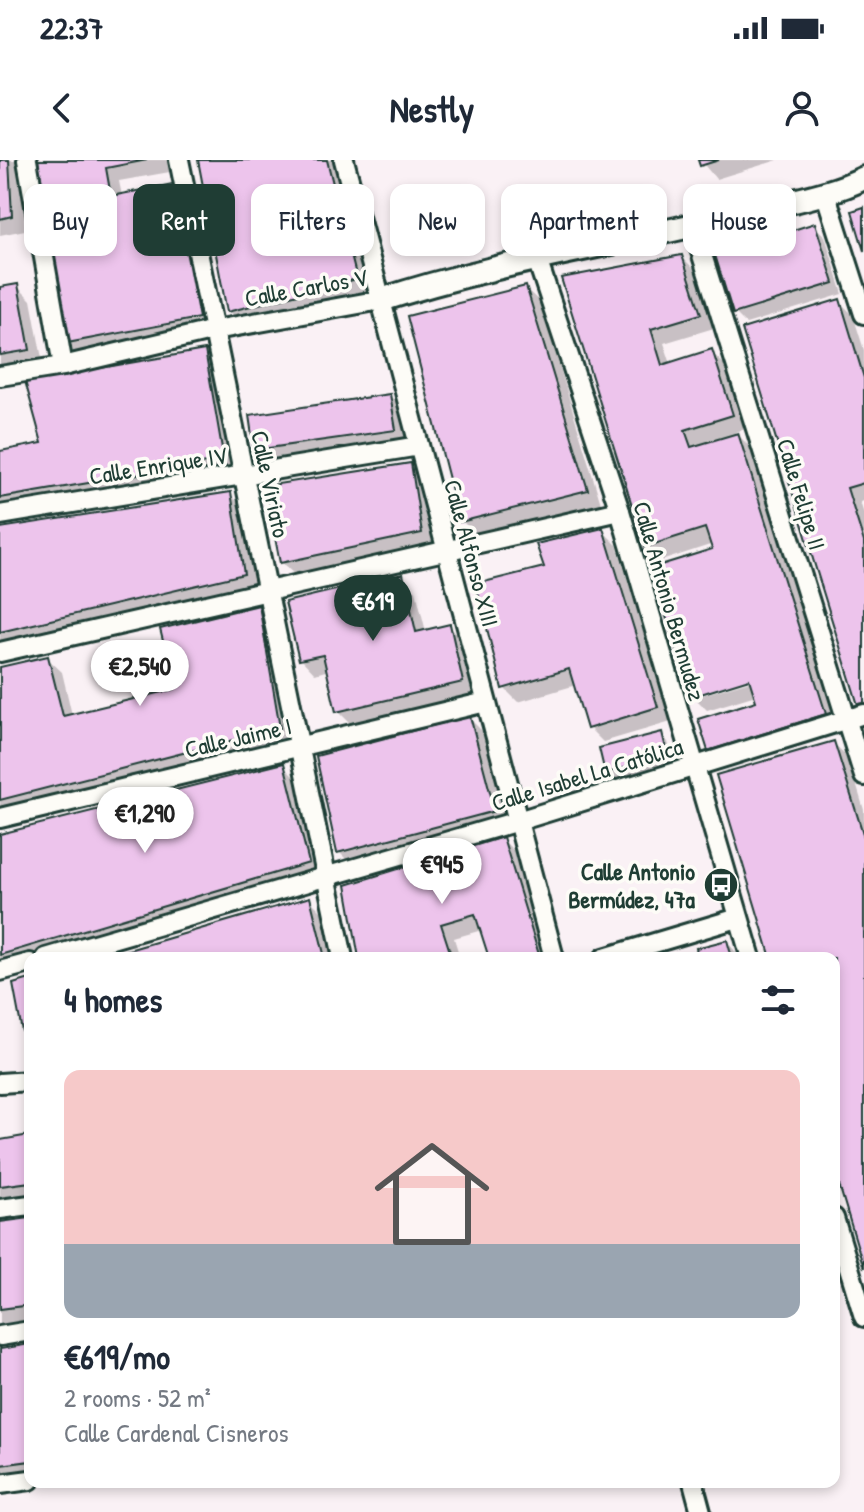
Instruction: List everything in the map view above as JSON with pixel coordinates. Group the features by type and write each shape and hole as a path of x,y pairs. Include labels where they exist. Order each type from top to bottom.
{"street":[{"path":"27,160 63,366"},
{"name":"Calle Viriato","path":"179,160 342,952"},
{"name":"Calle Alfonso XIII","path":"344,160 552,952"},
{"name":"Calle Carlos V","path":"796,199 825,192 861,177"},
{"path":"825,192 864,314"},
{"name":"Calle Carlos V","path":"0,376 63,366 215,330 381,300 420,287 537,259 683,228"},
{"name":"Calle Felipe II","path":"703,256 855,717 864,776"},
{"name":"Calle Antonio Bermudez","path":"537,259 620,511 749,952"},
{"name":"Calle Enrique IV","path":"0,515 419,446"},
{"path":"0,652 620,511"},
{"name":"Calle Jaime I","path":"0,818 486,702"},
{"name":"Calle Isabel La Católica","path":"67,952 518,821 855,717"},
{"path":"624,952 738,918"},
{"path":"0,971 24,965"},
{"path":"0,1083 24,1081"},
{"path":"0,1209 24,1206"},
{"path":"840,1238 864,1317"},
{"path":"0,1336 24,1332"},
{"path":"0,1484 24,1481"},
{"path":"695,1488 701,1512"}],"building":[{"path":"0,160 9,160 12,216 0,219"},
{"path":"38,160 147,160 106,168 109,184 41,184"},
{"path":"198,160 327,160 333,184 251,184 251,256 351,256 357,279 227,312 216,256 235,256 235,184 203,184"},
{"path":"698,160 719,160 700,166"},
{"path":"133,192 133,256 187,256 199,318 62,344 51,256 117,256 117,195"},
{"path":"864,207 864,251 852,211"},
{"path":"815,223 834,283 733,314 715,256 796,256 796,229"},
{"path":"682,255 701,314 651,329 662,365 712,349 733,415 685,430 691,447 738,433 826,714 708,751 698,719 756,701 749,679 691,697 651,568 712,549 705,528 645,547 561,278"},
{"path":"18,284 30,350 0,355 0,287"},
{"path":"526,286 588,490 460,522 407,316"},
{"path":"840,299 864,378 864,483 847,488 864,542 864,703 858,705 742,329"},
{"path":"205,350 224,460 0,498 0,451 42,443 25,381"},
{"path":"390,394 396,430 254,450 249,415"},
{"path":"411,463 422,533 280,563 265,486"},
{"path":"231,492 244,574 0,632 0,528"},
{"path":"603,528 658,707 587,729 569,669 502,689 476,584 544,567 536,544"},
{"path":"403,574 416,632 450,624 463,682 336,712 323,655 299,660 285,602"},
{"path":"259,605 280,728 0,800 0,667 48,656 63,716 175,689 160,629"},
{"path":"470,716 495,811 337,853 316,756"},
{"path":"662,732 668,757 605,773 599,748"},
{"path":"834,741 864,837 864,1268 840,1188 840,952 769,952 716,775"},
{"path":"284,763 309,863 0,955 0,834"},
{"path":"503,837 538,952 487,952 475,914 441,924 450,952 358,952 346,885"},
{"path":"310,897 324,952 122,952"},
{"path":"727,940 730,952 697,952 696,948"},
{"path":"24,981 24,1042 13,984"},
{"path":"24,1136 24,1183 0,1186 0,1140"},
{"path":"24,1219 24,1306 0,1309 0,1222"},
{"path":"24,1345 24,1462 0,1465 0,1349"}],"place":[{"name":"Calle Antonio Bermúdez, 47a","path":"721,885"}]}
